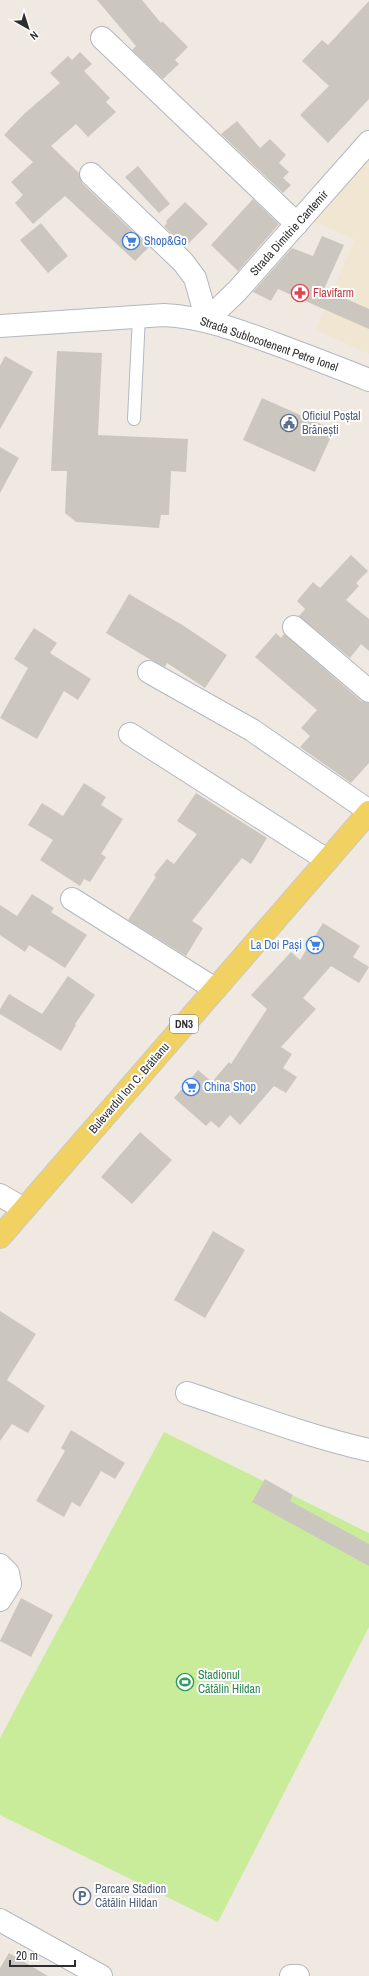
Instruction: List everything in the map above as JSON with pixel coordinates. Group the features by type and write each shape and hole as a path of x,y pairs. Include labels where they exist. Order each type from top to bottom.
{"main road":[{"name":"Bulevardul Ion C. Brătianu","path":"0,1237 369,811"}],"street":[{"path":"102,38 297,224"},
{"name":"Strada Dimitrie Cantemir","path":"207,320 237,291 369,142"},
{"path":"91,174 183,262 195,278 207,320"},
{"name":"Strada Sublocotenent Petre Ionel","path":"0,326 164,315 207,320 305,355 369,380"},
{"path":"294,627 369,691"},
{"path":"150,672 252,730 369,811"},
{"path":"130,734 327,860"},
{"path":"72,899 215,990"},
{"path":"0,1195 24,1209"},
{"path":"187,1393 266,1420 346,1445 369,1450"},
{"path":"0,1565 8,1573 10,1584 0,1600"},
{"path":"0,1920 101,1976"},
{"path":"291,1976 298,1976"}],"lane":[{"path":"134,419 139,316"}],"shaded area":[{"path":"369,151 369,354 316,330 355,239 309,219"}],"green space":[{"name":"Stadionul Cătălin Hildan","path":"164,1432 369,1533 369,1627 218,1922 0,1815 0,1738"}],"building":[{"path":"97,0 142,0 161,23 162,21 188,47 175,60 179,64 163,79 132,50 136,46"},
{"path":"369,1 369,99 328,143 300,115 329,86 302,61 322,40 328,45"},
{"path":"80,52 92,64 84,71 110,98 106,102 116,112 88,137 76,124 51,146 79,173 82,183 149,247 135,261 65,196 33,224 15,203 23,195 11,182 33,162 4,135 24,114 60,83 50,73 68,56 72,60"},
{"path":"237,121 260,148 270,139 286,155 279,163 289,172 283,178 291,185 283,193 221,134"},
{"path":"138,166 170,204 159,213 125,177"},
{"path":"253,199 279,224 238,271 211,245"},
{"path":"185,202 208,224 188,244 179,236 177,239 164,226 167,223 166,221"},
{"path":"41,223 68,256 48,273 20,240"},
{"path":"322,236 344,245 324,289 369,309 369,329 278,289 271,301 253,292 292,248 313,256"},
{"path":"57,351 102,353 98,435 188,439 186,472 171,471 169,515 161,515 159,528 76,522 65,513 67,471 51,471"},
{"path":"5,356 33,372 0,429 0,366"},
{"name":"Oficiul Poștal Brănești","path":"262,398 334,430 315,472 243,440"},
{"path":"0,447 19,458 0,493"},
{"path":"351,555 368,571 356,583 359,586 346,600 369,619 369,651 361,644 350,658 299,616 305,609 297,601 313,582 320,588"},
{"path":"129,594 184,626 227,655 205,688 167,663 165,667 106,633"},
{"path":"34,628 57,643 50,653 91,679 78,700 64,691 37,739 0,718 28,668 14,659"},
{"path":"276,633 281,638 284,634 361,701 369,703 369,763 351,783 300,747 310,736 301,728 317,710 255,657"},
{"path":"84,783 106,797 101,805 123,819 101,854 106,857 90,882 84,879 80,886 40,860 53,840 28,825 42,803 63,816"},
{"path":"196,793 267,838 251,864 242,858 192,921 203,928 186,956 128,920 156,877 154,875 167,859 174,864 197,834 177,821"},
{"path":"32,894 54,908 51,912 87,935 65,968 29,945 25,952 0,935 0,905 17,916"},
{"path":"323,923 360,946 353,957 369,967 359,983 331,966 303,998 316,1009 281,1047 292,1054 283,1068 297,1077 286,1093 274,1086 240,1125 230,1115 219,1128 211,1121 206,1126 174,1098 198,1070 212,1082 229,1062 231,1064 267,1009 251,995 291,952 300,960"},
{"path":"68,976 95,995 75,1024 76,1025 61,1051 0,1014 0,1009 9,994 42,1014"},
{"path":"140,1132 172,1160 132,1204 101,1177"},
{"path":"213,1231 245,1250 205,1318 174,1300"},
{"path":"0,1311 36,1334 7,1380 45,1406 28,1433 12,1424 0,1441"},
{"path":"71,1430 125,1463 115,1479 101,1471 80,1507 72,1502 64,1517 36,1501 65,1451 61,1448"},
{"path":"265,1479 293,1495 290,1501 369,1544 369,1566 252,1502"},
{"path":"21,1598 53,1615 31,1657 0,1641"},
{"path":"9,1953 48,1976 0,1976 0,1968"}],"place":[{"name":"Shop&Go","path":"131,241"},
{"name":"Flavifarm","path":"300,293"},
{"name":"Oficiul Poștal Brănești","path":"289,423"},
{"name":"La Doi Pași","path":"315,945"},
{"name":"China Shop","path":"191,1087"},
{"name":"Stadionul Cătălin Hildan","path":"185,1682"},
{"name":"Parcare Stadion Cătălin Hildan","path":"82,1896"}]}
